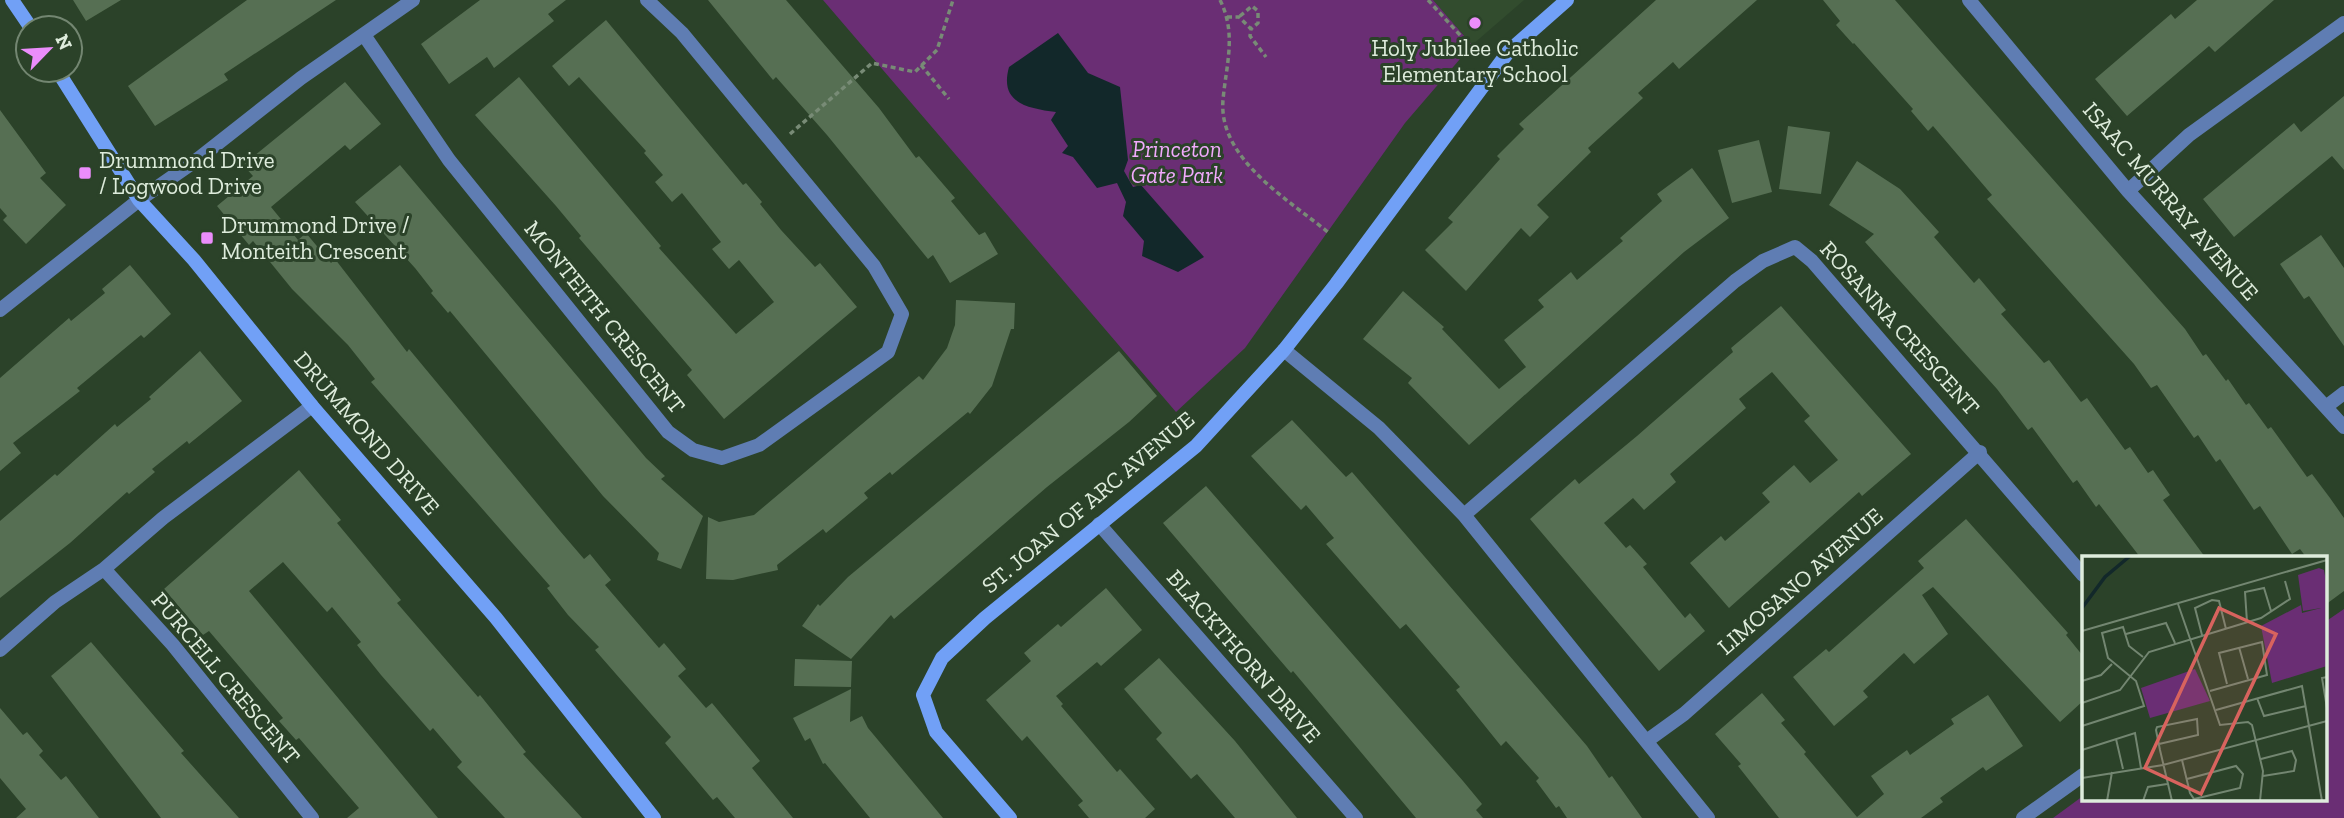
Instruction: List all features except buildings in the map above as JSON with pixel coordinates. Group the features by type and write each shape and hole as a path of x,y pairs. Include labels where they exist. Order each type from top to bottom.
{"street":[{"path":"0,310 138,200 198,159 301,78 412,0"},
{"name":"MONTEITH CRESCENT","path":"364,35 449,160 668,432 693,450 722,458 759,445 888,352 902,314 874,266 682,33 647,0"},
{"name":"ST. JOAN OF ARC AVENUE","path":"1010,818 936,732 923,695 942,658 985,618 1196,446 1284,350 1509,51 1567,0"},
{"name":"ISAAC MURRAY AVENUE","path":"1969,0 2129,191 2344,427"},
{"path":"2129,191 2189,135 2344,23"},
{"name":"DRUMMOND DRIVE","path":"66,84 138,200 194,260 312,406 496,618 654,818"},
{"name":"ROSANNA CRESCENT","path":"1464,515 1735,281 1763,261 1795,247 1812,261 1980,452 2082,574"},
{"path":"1284,350 1379,428 1464,515 1648,740 1707,818"},
{"path":"2327,406 2344,393"},
{"path":"0,650 55,602 104,569 163,518 312,406"},
{"name":"LIMOSANO AVENUE","path":"1648,740 1684,714 1980,452"},
{"name":"BLACKTHORN DRIVE","path":"1099,524 1356,818"},
{"name":"PURCELL CRESCENT","path":"104,569 173,645 312,818"},
{"path":"2023,818 2082,776"}],"path":[{"path":"1220,0 1227,17 1231,51 1223,101 1224,126 1249,166 1329,233"},
{"path":"1252,0 1252,6 1261,17 1251,29 1250,36 1266,57"},
{"path":"1428,0 1470,46"},
{"path":"790,134 872,63 915,72 937,50 955,1"},
{"path":"1227,17 1239,17 1252,6"},
{"path":"1239,17 1251,29"},
{"path":"921,65 949,99"}],"shaded area":[{"name":"Holy Jubilee Catholic Elementary School","path":"1433,0 1524,0 1472,45"}],"green space":[{"name":"Princeton Gate Park","path":"823,0 1433,0 1472,45 1405,123 1245,348 1176,412"},
{"path":"2344,609 2344,818 2053,818 2082,797 2082,800 2326,800 2326,621"}],"water":[{"path":"1058,33 1088,73 1120,87 1128,160 1124,171 1133,187 1141,185 1204,257 1178,272 1142,256 1144,241 1123,216 1126,202 1117,183 1097,188 1073,157 1062,153 1068,146 1051,120 1056,112 1026,105 1012,96 1008,89 1009,67"}],"place":[{"name":"Holy Jubilee Catholic Elementary School","path":"1475,23"},
{"name":"Drummond Drive / Logwood Drive","path":"85,173"},
{"name":"Drummond Drive / Monteith Crescent","path":"207,238"}]}
